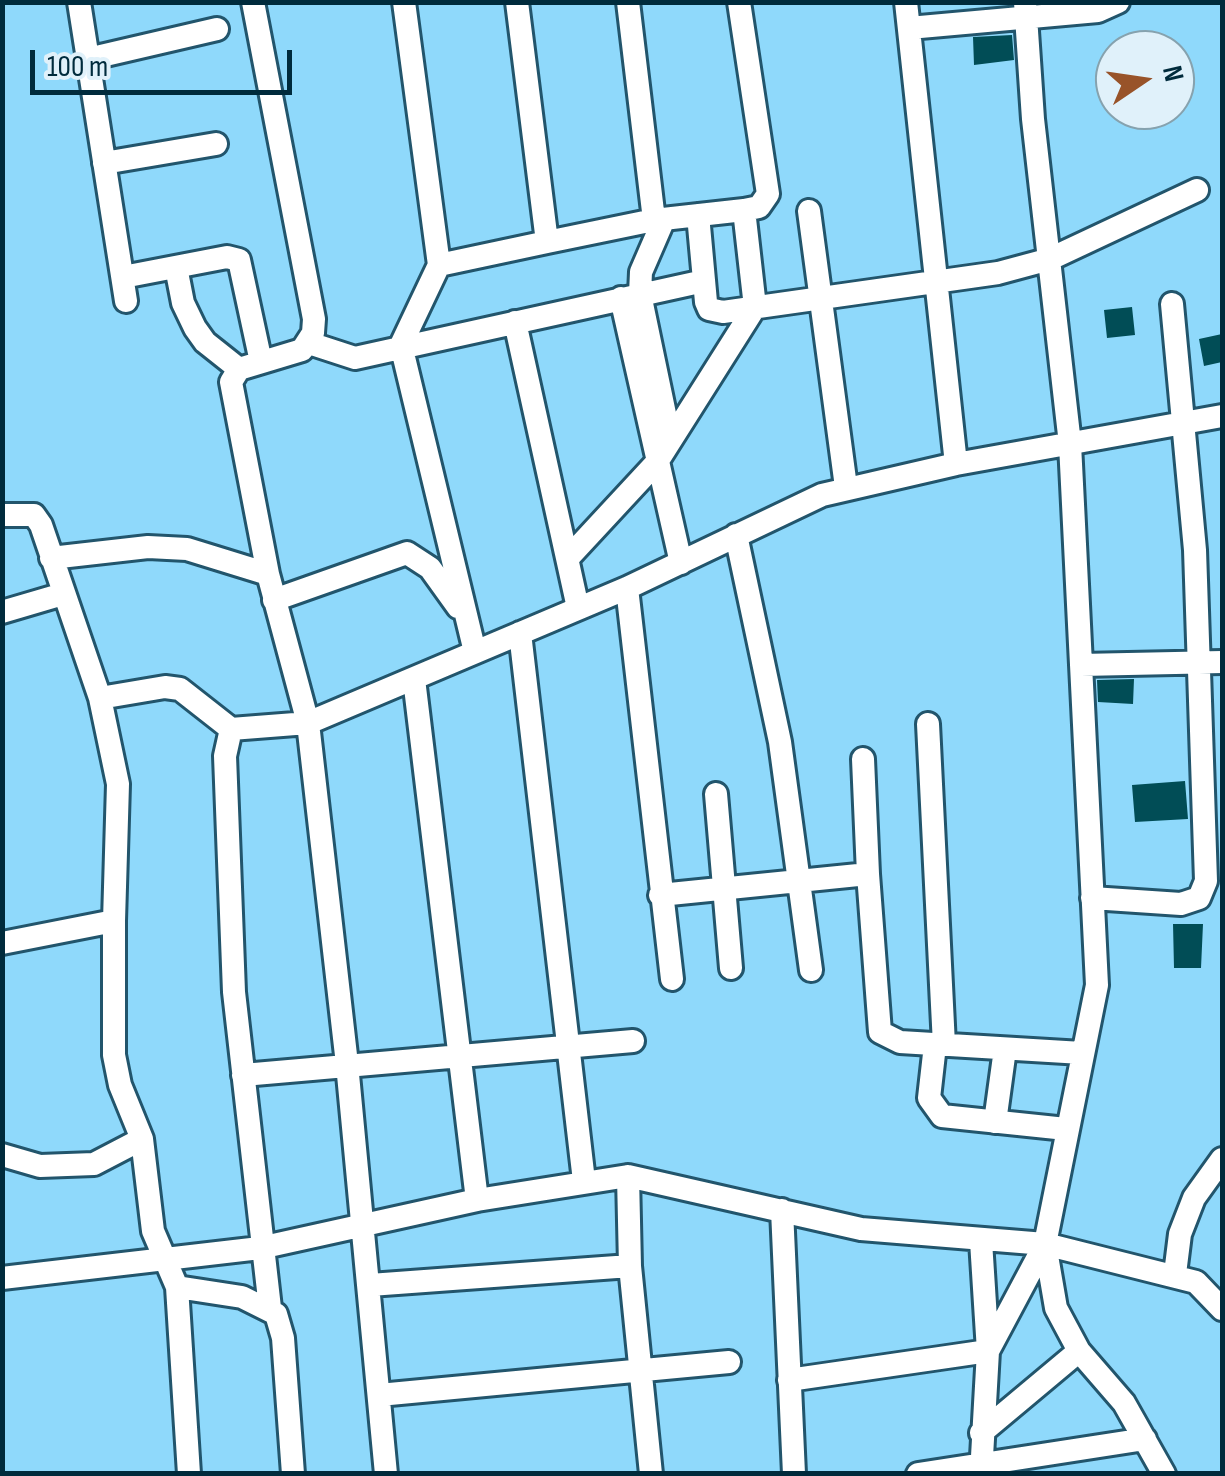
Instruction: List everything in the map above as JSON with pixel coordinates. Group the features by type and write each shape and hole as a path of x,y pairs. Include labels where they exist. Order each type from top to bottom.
{"street":[{"path":"79,2 124,289 176,267 227,257 239,260 250,366"},
{"path":"253,2 314,319 309,343 302,350 250,366 231,382 231,397 274,600 308,723 348,1064 386,1474"},
{"path":"404,2 440,265 401,345 475,652"},
{"path":"517,2 547,242"},
{"path":"628,2 659,219 630,296 657,462 681,563"},
{"path":"440,265 659,219 759,207 768,194 739,2"},
{"path":"906,2 956,464"},
{"path":"909,28 1026,10 1098,11 1118,2"},
{"path":"988,1351 1044,1244 1097,985 1070,444 1026,10"},
{"path":"88,59 216,29"},
{"path":"104,163 216,144"},
{"path":"698,215 706,302 715,312 934,285 1050,259 1197,190"},
{"path":"568,558 657,462 670,438 698,404 755,307 756,282 744,210"},
{"path":"809,212 846,487"},
{"path":"176,267 183,303 205,342 250,366"},
{"path":"309,343 355,358 704,280"},
{"path":"630,296 670,438"},
{"path":"1092,898 1181,904 1204,892 1212,662 1172,304"},
{"path":"515,322 578,608"},
{"path":"100,698 165,687 180,689 231,729 308,723 627,588 846,487 1222,416"},
{"path":"2,515 34,516 100,698 118,784 114,1055 120,1084 142,1139 152,1230 177,1287 189,1474"},
{"path":"736,535 780,742 811,970"},
{"path":"51,558 148,547 187,549 268,574"},
{"path":"274,600 407,553 430,568 466,618"},
{"path":"627,588 672,979"},
{"path":"2,612 64,594"},
{"path":"520,633 584,1181"},
{"path":"1080,665 1212,662"},
{"path":"414,678 478,1200"},
{"path":"928,724 940,1045 929,1098 942,1116 1066,1130"},
{"path":"231,729 225,756 242,1075 260,1248 270,1308 283,1338 293,1474"},
{"path":"863,759 880,1032 900,1042 1082,1053"},
{"path":"716,794 731,968"},
{"path":"660,895 868,874"},
{"path":"2,943 114,921"},
{"path":"242,1075 633,1041"},
{"path":"995,1122 1005,1048"},
{"path":"2,1154 40,1166 94,1164 142,1139"},
{"path":"1175,1274 1180,1234 1194,1198 1222,1159"},
{"path":"628,1176 630,1266 651,1474"},
{"path":"2,1278 165,1256 260,1248 478,1200 628,1176 861,1229 982,1242 1044,1244 1175,1274 1196,1282 1222,1309"},
{"path":"782,1210 794,1474"},
{"path":"981,1469 988,1351 982,1242"},
{"path":"1044,1244 1056,1308 1080,1351 1124,1403 1164,1474"},
{"path":"370,1285 630,1266"},
{"path":"177,1287 242,1298 270,1308"},
{"path":"789,1380 988,1351"},
{"path":"981,1433 1080,1351"},
{"path":"379,1395 643,1374 728,1362"},
{"path":"918,1474 981,1469 1144,1439"}],"building":[{"path":"1012,35 1014,60 974,65 973,37"},
{"path":"1132,307 1135,335 1107,338 1104,310"},
{"path":"1222,334 1222,362 1204,366 1199,339"},
{"path":"1134,679 1133,704 1098,702 1097,680"},
{"path":"1185,781 1188,819 1135,822 1132,785"},
{"path":"1173,924 1203,924 1201,968 1174,968"}]}
